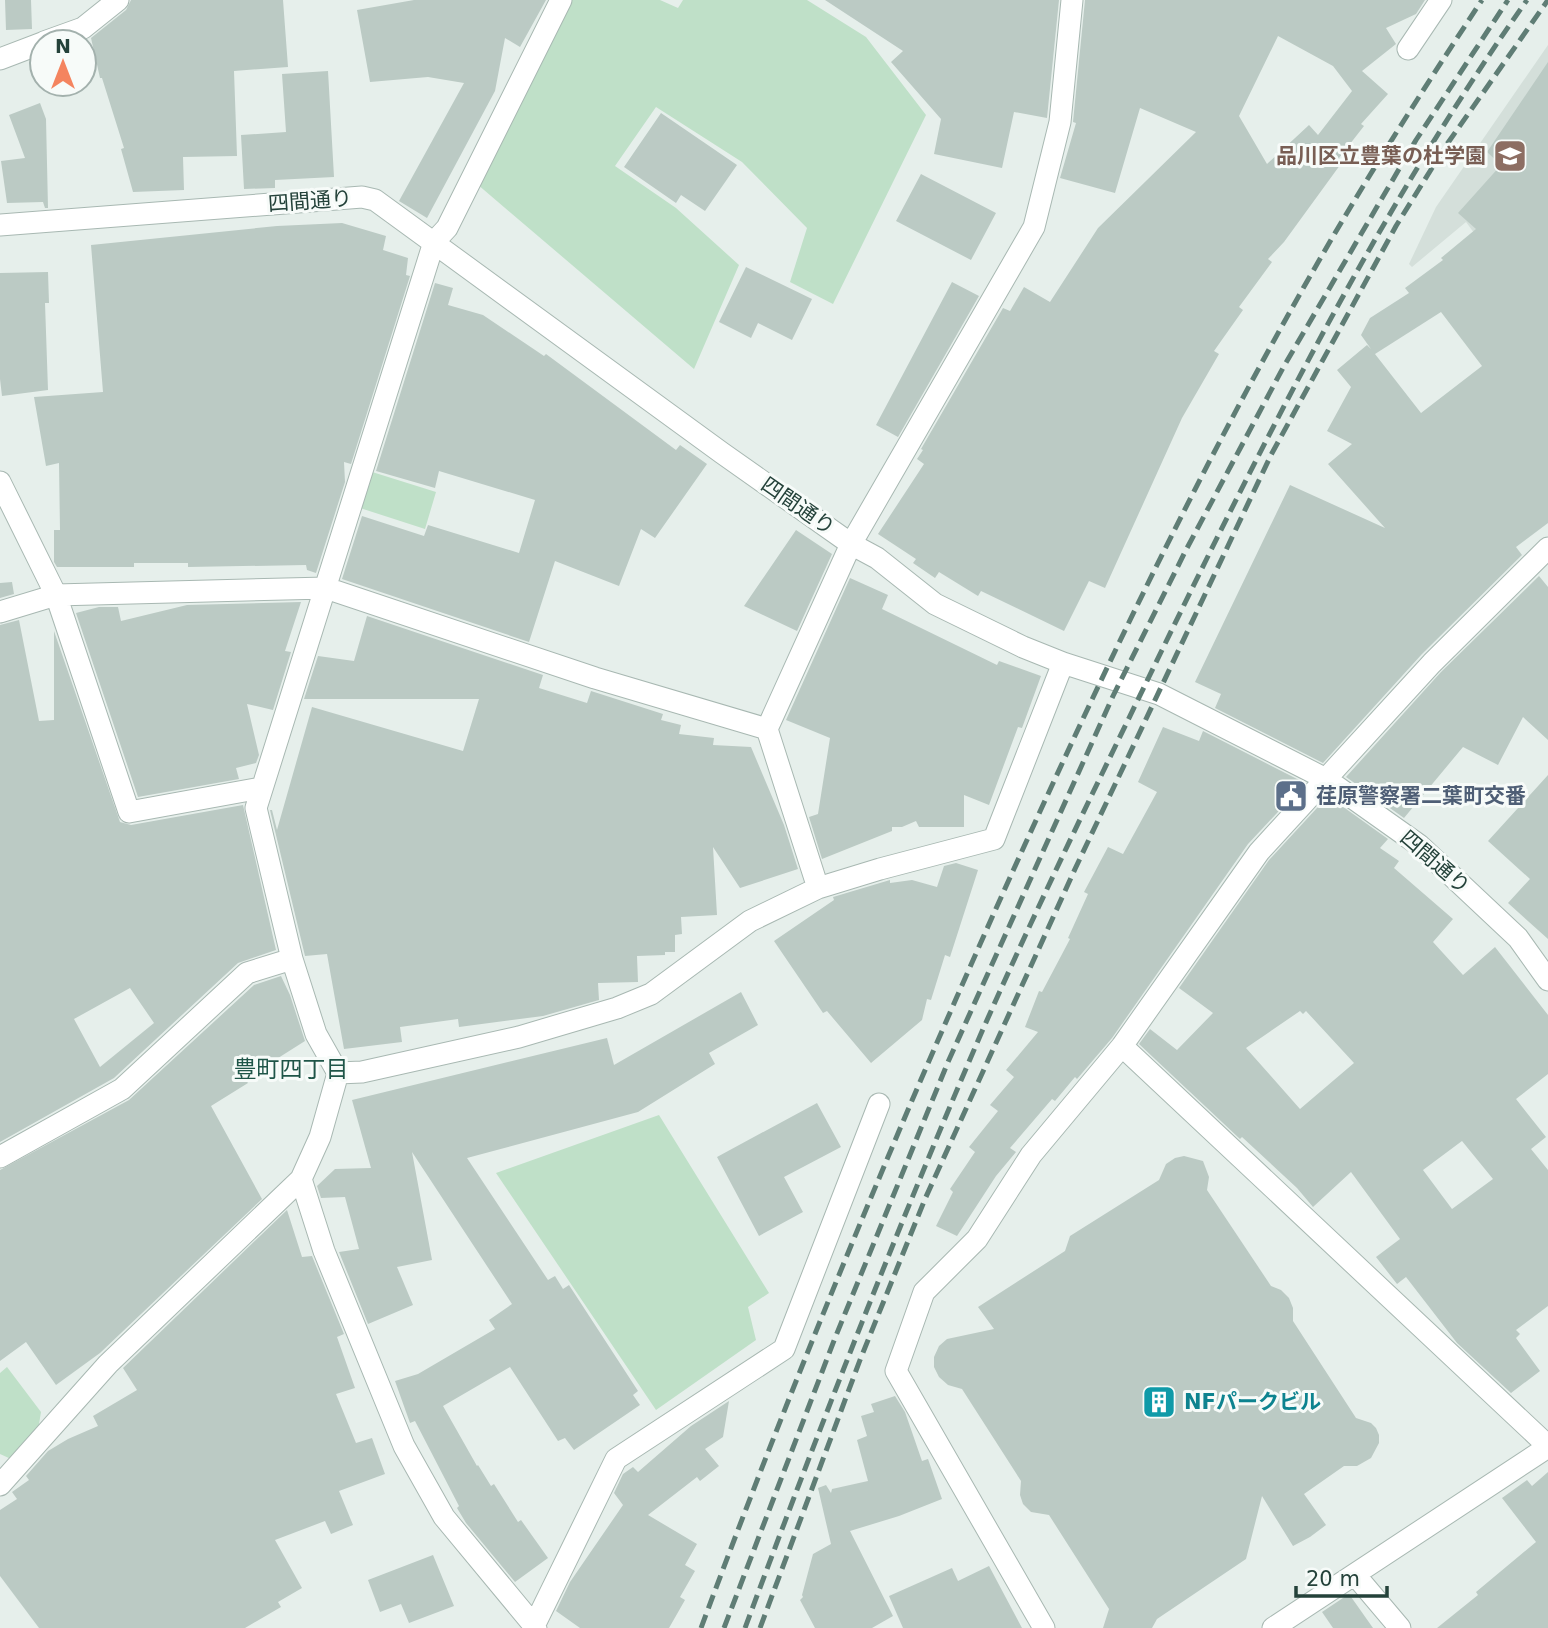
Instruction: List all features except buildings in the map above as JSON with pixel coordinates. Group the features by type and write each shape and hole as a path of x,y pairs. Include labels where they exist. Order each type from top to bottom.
{"street":[{"path":"80,28 118,0"},
{"path":"0,1485 107,1364 300,1179 320,1138 338,1073 316,1034 292,959 256,808 434,242 447,228 561,0"},
{"path":"818,888 767,729 851,544 1034,227 1060,122 1072,0"},
{"path":"1408,49 1441,0"},
{"path":"0,59 28,48"},
{"name":"四間通り","path":"0,225 362,197 375,200 722,453 851,544 877,558 935,604 1023,647 1159,694 1326,779 1419,845 1518,938 1548,980"},
{"path":"0,482 56,595 129,812 261,788"},
{"path":"1044,1628 896,1371 924,1292 977,1239 1031,1155 1122,1046 1259,852 1432,663 1548,548"},
{"path":"0,612 56,595 326,588 605,681 767,729"},
{"path":"338,1073 362,1072 519,1037 617,1008 651,994 750,921 818,888 995,839 1063,663"},
{"path":"0,1157 122,1089 247,974 292,959"},
{"path":"1122,1046 1548,1446 1356,1576 1273,1628"},
{"path":"300,1179 324,1251 404,1446 444,1517 534,1628 616,1459 784,1349 879,1104"},
{"path":"1356,1576 1400,1628"}],"shaded area":[{"name":"品川区立豊葉の杜学園","path":"1548,45 1548,333 1466,222 1412,267 1409,264 1436,207"}],"green space":[{"path":"570,0 660,0 678,8 683,0 807,0 866,37 926,115 833,304 790,282 807,228 742,162 656,107 615,166 676,208 739,265 694,369 477,184"},
{"path":"369,471 436,492 425,529 357,507"},
{"path":"659,1115 769,1293 748,1307 756,1340 656,1410 496,1173"},
{"path":"7,1367 41,1412 38,1430 11,1459 0,1454 0,1373"}],"railway":[{"path":"701,1628 770,1447 879,1179 994,913 1105,671 1224,433 1309,278 1350,207 1482,0"},
{"path":"724,1628 835,1338 948,1062 1113,696 1186,550 1284,366 1416,140 1508,0"},
{"path":"745,1628 918,1183 1002,987 1092,794 1203,566 1331,318 1425,156 1474,77 1527,0"},
{"path":"760,1628 860,1360 925,1199 1075,869 1271,455 1396,226 1445,147 1548,0"}],"place":[{"name":"品川区立豊葉の杜学園","path":"1510,156"},
{"name":"荏原警察署二葉町交番","path":"1291,796"},
{"name":"NFパークビル","path":"1159,1402"}],"district":[{"name":"豊町四丁目","path":"291,1069"}]}
